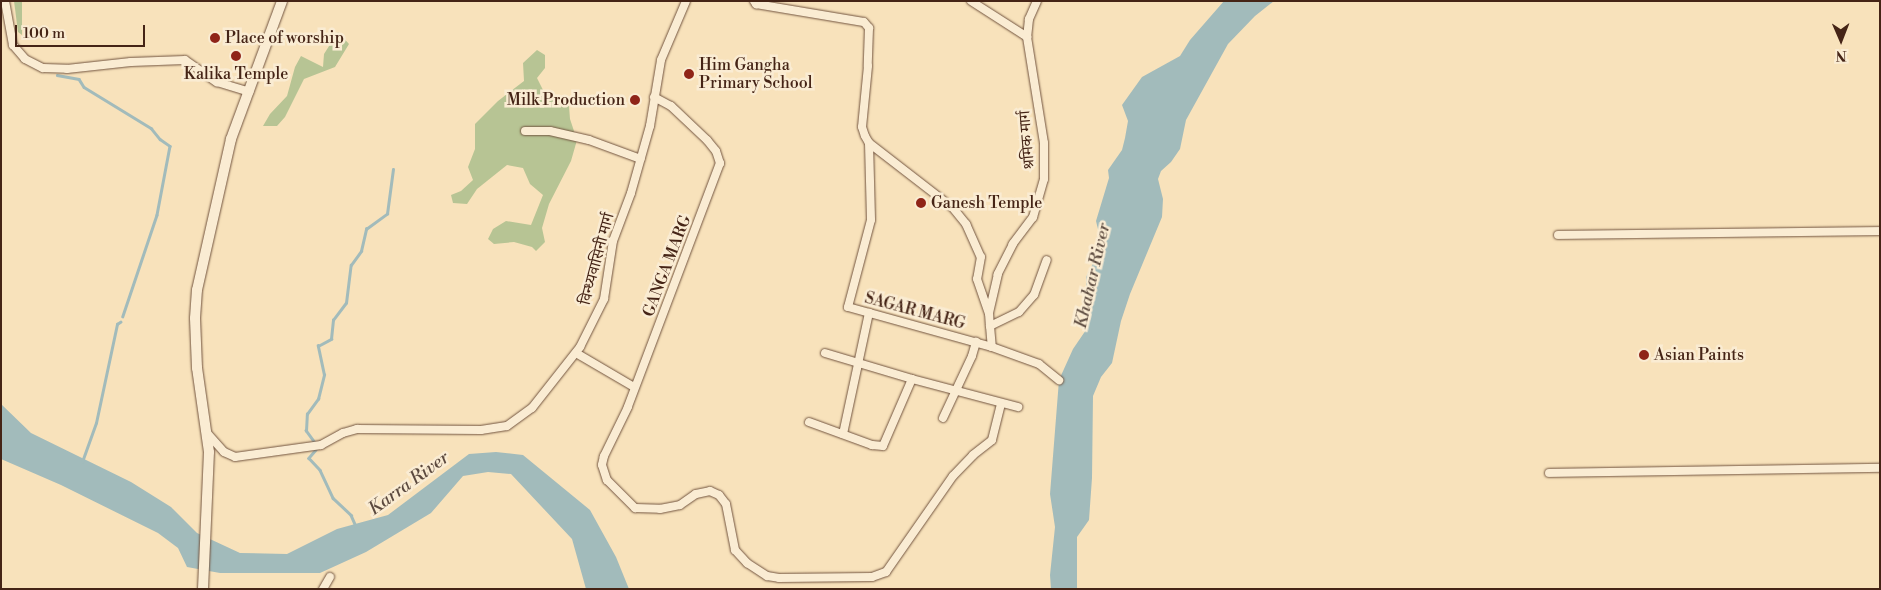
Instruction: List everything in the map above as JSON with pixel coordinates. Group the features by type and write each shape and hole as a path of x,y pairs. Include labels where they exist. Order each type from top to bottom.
{"main road":[{"path":"204,586 209,452 196,368 195,318 197,290 231,139 282,1"}],"street":[{"path":"5,1 13,45 24,59 43,68 67,69 131,62 185,60 217,82 249,92"},
{"name":"विन्ध्यवासिनी मार्ग","path":"207,433 224,452 235,457 321,445 343,433 357,429 481,430 507,426 532,408 576,353 604,299 613,240 641,159 650,126 661,60 686,1"},
{"path":"754,1 756,4 864,22 869,28 868,66 862,127 869,143 953,208 966,224 981,257 977,279 989,313"},
{"path":"971,1 1027,37"},
{"name":"श्रमिक मार्ग","path":"992,347 989,313 998,274 1013,244 1033,217 1044,179 1044,142 1027,37 1029,19 1037,1"},
{"name":"GANGA MARG","path":"654,97 671,106 708,140 716,151 720,163 628,407 604,456 602,465 607,480 635,508 660,509 680,505 702,492 710,491 719,494 726,504 735,550 747,563 767,576 806,578 872,577 886,572 953,476 992,440 1001,403"},
{"path":"524,131 550,132 590,140 641,159"},
{"name":"SAGAR MARG","path":"869,143 871,220 848,307 992,347 1039,364 1059,380"},
{"path":"1558,235 1880,231"},
{"path":"990,326 1019,312 1034,294 1047,260"},
{"path":"843,434 869,313"},
{"path":"944,418 972,356 976,342"},
{"path":"576,353 634,387"},
{"path":"824,353 1018,407"},
{"path":"808,422 872,445 882,446 912,379"},
{"path":"1549,473 1880,468"},
{"path":"323,589 330,577"}],"green space":[{"path":"14,1 22,1 22,35 18,32"},
{"path":"338,32 349,44 335,67 304,79 285,117 277,126 263,126 270,114 287,96 295,67 301,56 323,67 324,54"},
{"path":"537,50 545,55 545,68 537,78 546,96 569,106 570,119 577,140 571,161 549,204 542,228 545,242 536,251 532,247 514,242 494,244 488,239 493,229 506,221 531,225 543,195 530,184 523,168 507,165 477,189 467,204 453,203 451,195 461,191 473,180 468,167 475,149 475,124 498,101 524,81 523,63"}],"water":[{"name":"Khahar River","path":"1224,1 1274,1 1255,16 1228,44 1186,120 1180,149 1171,162 1161,171 1158,179 1163,199 1162,217 1130,294 1121,321 1112,363 1101,377 1093,396 1092,478 1089,520 1077,537 1077,589 1051,589 1050,575 1055,527 1050,494 1059,380 1073,349 1088,327 1086,277 1102,246 1096,221 1109,178 1108,170 1122,150 1125,138 1128,121 1122,105 1142,77 1180,56 1190,40"},
{"path":"1,404 31,433 131,482 171,507 197,533 240,553 287,554 337,529 388,515 469,454 496,452 523,455 590,510 616,557 629,589 586,589 572,539 511,474 488,472 463,476 431,513 366,552 320,573 220,573 187,567 178,548 158,533 61,485 1,459"}],"waterway":[{"path":"57,75 79,79 84,87 151,128 160,139 170,146 157,215 123,316"},
{"path":"314,442 306,431 307,414 318,399 324,375 318,346 331,339 333,320 346,303 351,265 361,251 366,229 387,214 393,169"},
{"path":"82,462 96,423 117,324 120,322"},
{"path":"316,450 309,458 320,470 333,498 351,515 356,526"}],"place":[{"name":"Place of worship","path":"215,38"},
{"name":"Kalika Temple","path":"236,56"},
{"name":"Him Gangha Primary School","path":"689,74"},
{"name":"Milk Production","path":"635,100"},
{"name":"Ganesh Temple","path":"921,203"},
{"name":"Asian Paints","path":"1644,355"}],"water label":[{"name":"Karra River","path":"409,484"}]}
